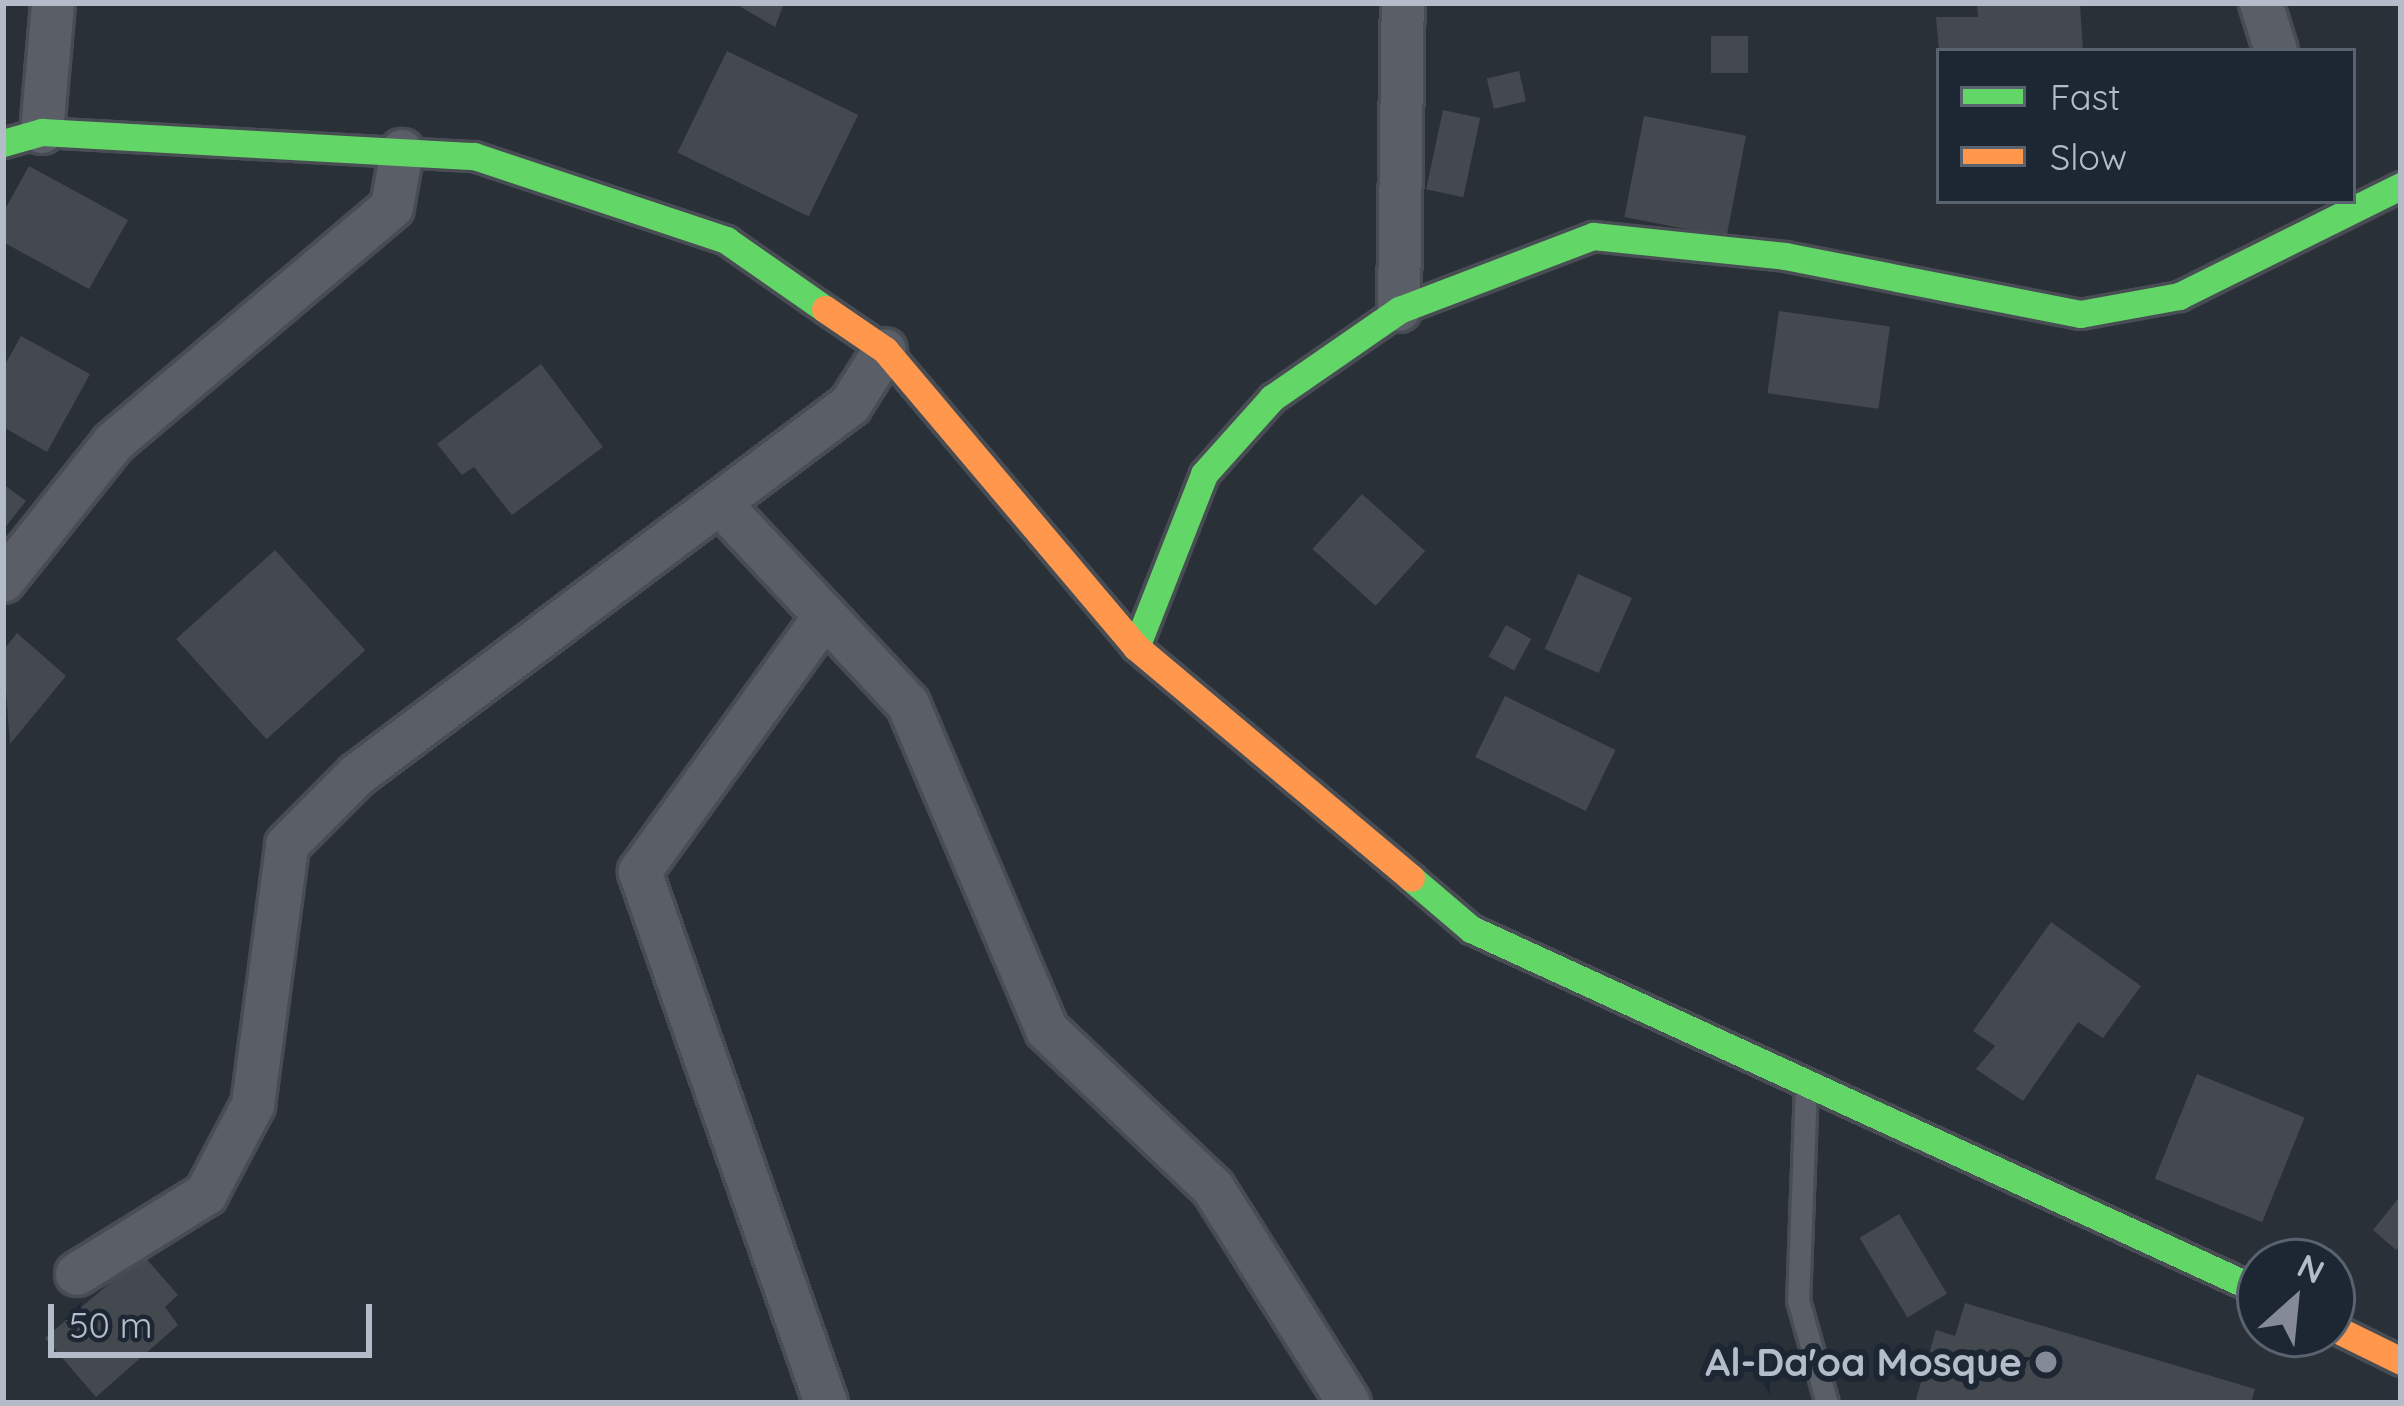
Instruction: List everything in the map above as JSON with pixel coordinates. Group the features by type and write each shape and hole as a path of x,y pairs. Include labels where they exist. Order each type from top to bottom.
{"street":[{"path":"53,3 22,138 474,157 726,239 886,350 1136,647 1472,929 1808,1079 2236,1280"},
{"path":"1399,310 1402,3"},
{"path":"2261,3 2275,48"},
{"path":"3,581 113,443 392,207 402,151"},
{"path":"2356,201 2401,186"},
{"path":"1136,647 1204,474 1272,398 1399,310 1592,236 1785,256 2080,314 2179,296 2323,212"},
{"path":"77,1274 206,1194 253,1105 287,844 357,775 722,506 850,405 886,350"},
{"path":"722,506 908,704 1047,1030 1213,1188 1349,1403"},
{"path":"825,616 640,872 826,1403"},
{"path":"2356,1339 2401,1361"}],"lane":[{"path":"1808,1079 1798,1107 1798,1300 1828,1403"}],"building":[{"path":"734,3 784,3 775,27"},
{"path":"1977,3 2080,3 2083,48 1939,48 1936,17 1978,17"},
{"path":"1711,36 1748,36 1748,73 1711,73"},
{"path":"727,51 858,115 809,217 677,153"},
{"path":"1519,71 1526,101 1494,109 1487,78"},
{"path":"1443,110 1480,118 1463,197 1426,189"},
{"path":"1644,116 1746,136 1726,237 1624,217"},
{"path":"29,166 128,220 89,289 3,242 3,213"},
{"path":"1779,311 1890,327 1878,409 1767,393"},
{"path":"21,336 90,374 47,452 3,427 3,368"},
{"path":"541,364 603,447 512,515 474,467 462,475 437,444"},
{"path":"3,484 26,501 3,530"},
{"path":"1362,494 1425,551 1376,606 1312,549"},
{"path":"275,550 365,650 266,739 176,639"},
{"path":"1578,574 1632,598 1599,673 1545,649"},
{"path":"1506,625 1531,639 1514,671 1489,656"},
{"path":"17,633 66,676 10,744 3,651"},
{"path":"1505,696 1616,750 1586,811 1475,757"},
{"path":"2051,922 2141,986 2103,1038 2078,1022 2023,1101 1976,1069 1995,1046 1973,1031"},
{"path":"2197,1074 2305,1117 2262,1222 2155,1179"},
{"path":"2401,1195 2401,1244 2396,1250 2373,1230"},
{"path":"1899,1214 1947,1294 1907,1317 1860,1238"},
{"path":"143,1255 178,1295 165,1307 178,1325 96,1397 45,1338"},
{"name":"Al-Da'oa Mosque","path":"1965,1303 2255,1389 2251,1403 1915,1403 1936,1330 1955,1336"}],"traffic: fast":[{"path":"3,143 42,132 474,156 726,240 825,309"},
{"path":"1136,647 1204,474 1272,398 1399,310 1593,236 1785,256 2080,314 2179,296 2401,186"},
{"path":"1411,878 1471,929 2236,1280"}],"traffic: slow":[{"path":"825,309 885,350 1136,647 1411,878"},
{"path":"2356,1339 2401,1361"}],"place":[{"name":"Al-Da'oa Mosque","path":"2046,1362"}]}
